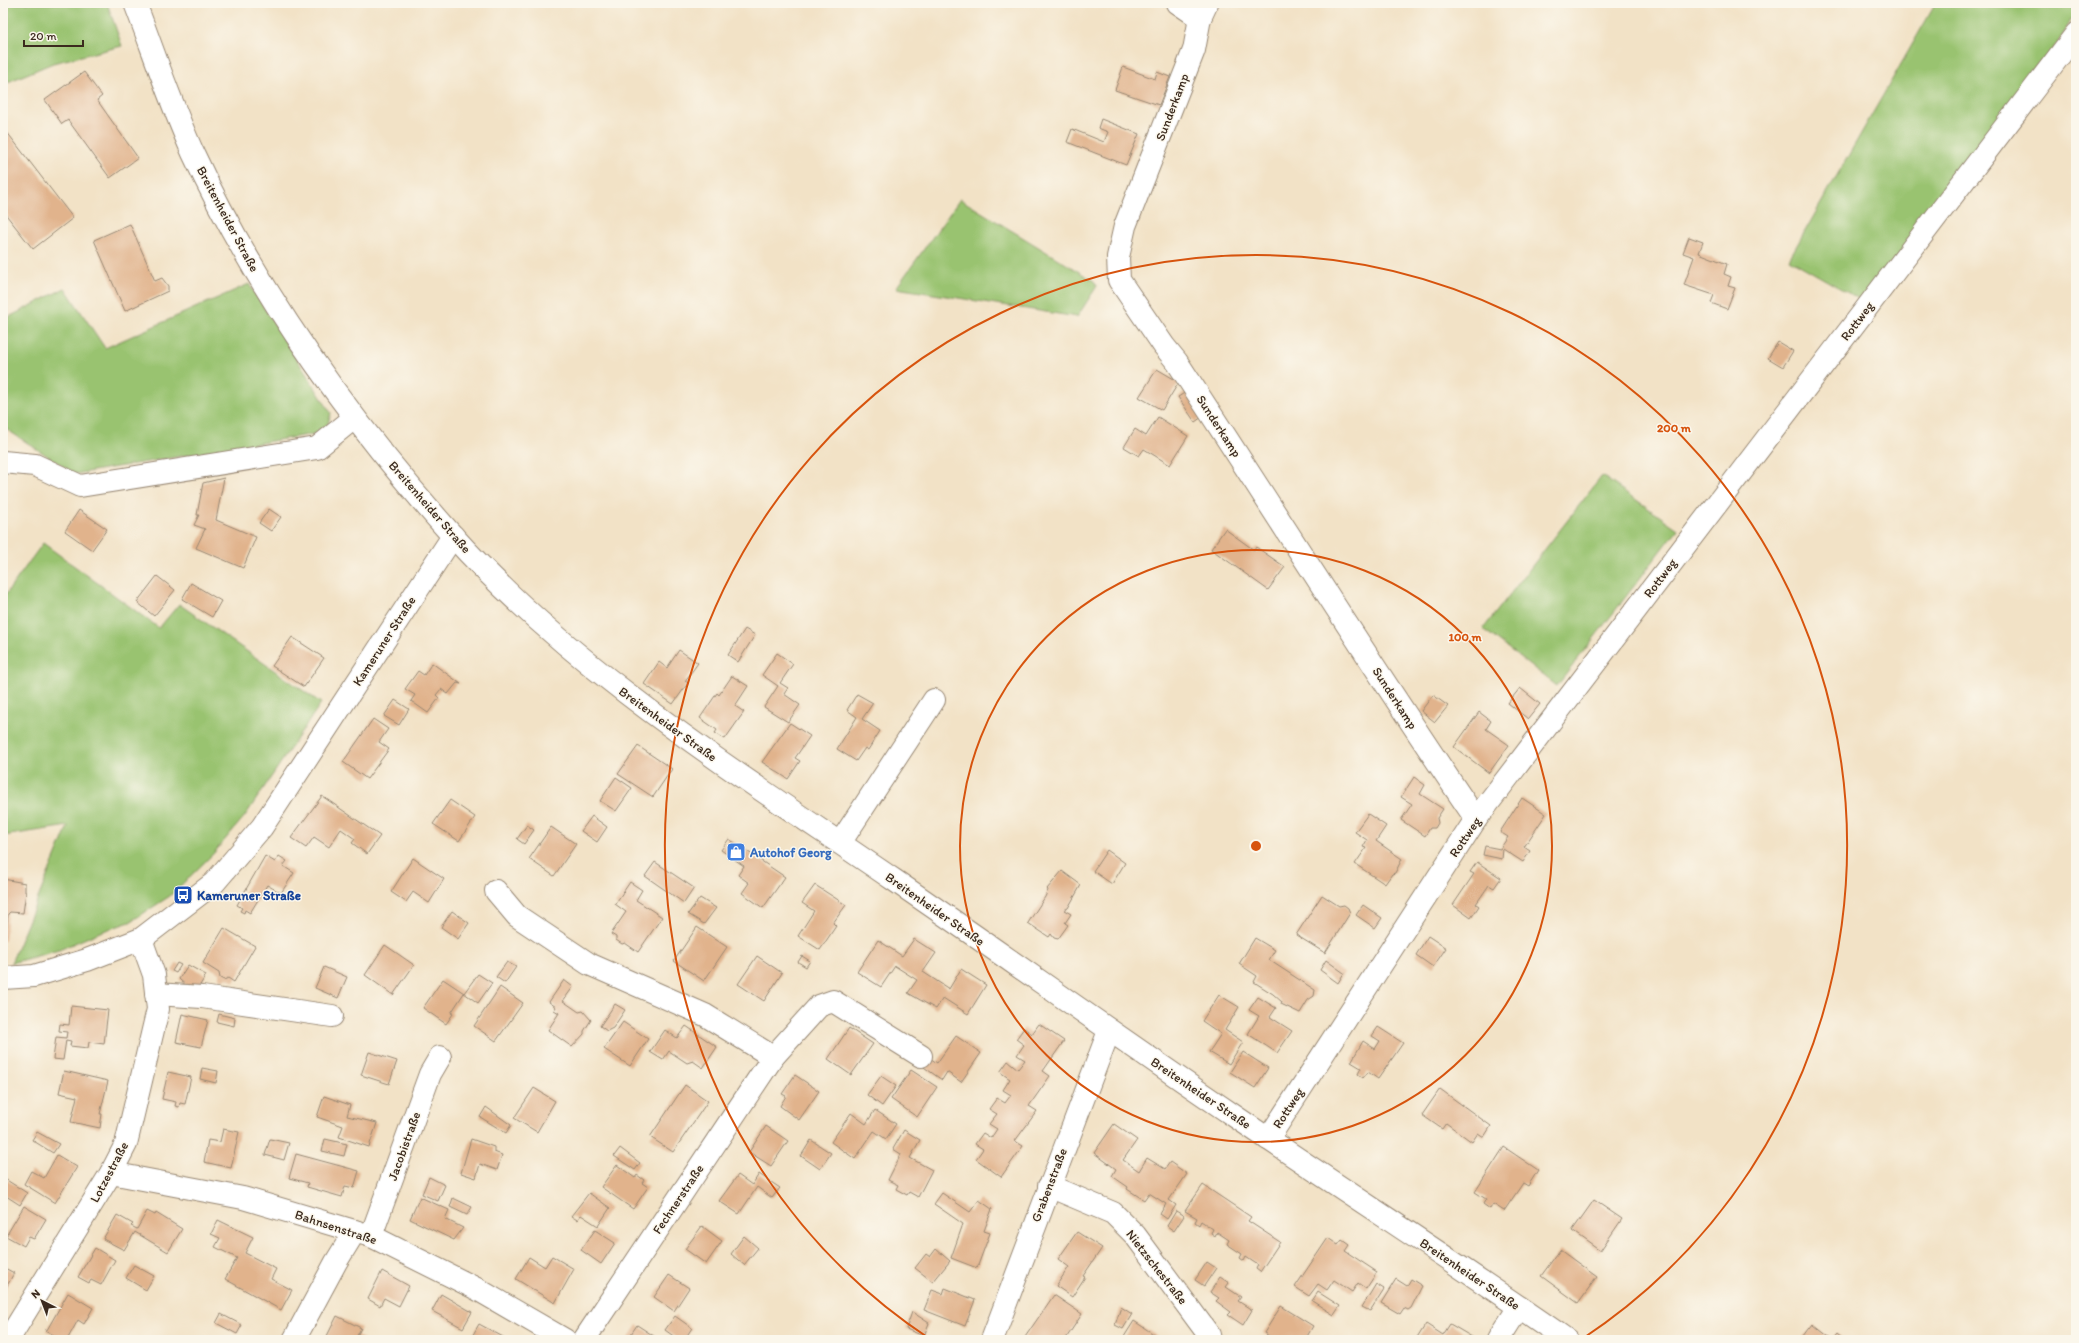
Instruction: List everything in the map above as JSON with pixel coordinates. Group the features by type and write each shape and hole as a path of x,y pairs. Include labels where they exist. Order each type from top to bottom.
{"street":[{"name":"Breitenheider Straße","path":"135,3 193,152 248,257 299,341 354,418 453,536 532,615 617,686 684,738 1108,1030 1268,1139 1519,1306 1567,1340"},
{"path":"1178,3 1203,11"},
{"name":"Sunderkamp","path":"1203,11 1194,50 1125,226 1118,257 1119,280 1164,346 1182,368 1413,727 1476,819"},
{"name":"Rottweg","path":"1268,1139 1476,819 2076,34"},
{"path":"3,462 35,465 80,486 317,448 354,418"},
{"name":"Kameruner Straße","path":"3,978 34,976 87,960 141,938 214,883 262,827 453,536"},
{"path":"840,844 934,700"},
{"path":"496,891 517,916 589,964 705,1015 773,1057"},
{"name":"Lotzestraße","path":"8,1340 111,1173 126,1144 158,1009 154,975 141,938"},
{"path":"156,994 202,997 332,1016"},
{"name":"Fechnerstraße","path":"584,1340 773,1057 819,1006 833,1001 921,1056"},
{"name":"Grabenstraße","path":"992,1340 1108,1030"},
{"name":"Jacobistraße","path":"294,1340 336,1262 363,1234 430,1074 440,1057"},
{"name":"Bahnsenstraße","path":"111,1173 243,1198 363,1234 478,1289 565,1340"},
{"name":"Nietzschestraße","path":"1049,1186 1113,1213 1135,1235 1209,1335 1210,1340"},
{"path":"1498,1340 1519,1306"}],"green space":[{"path":"3,3 107,3 122,46 53,63 3,84"},
{"path":"1936,3 2076,3 2076,11 2063,35 1864,302 1789,259"},
{"path":"960,199 1094,281 1097,286 1077,317 896,288"},
{"path":"249,284 331,413 328,424 314,434 75,474 3,427 3,320 65,288 105,348"},
{"path":"1602,476 1678,529 1557,686 1483,629"},
{"path":"43,543 159,628 179,604 321,703 245,816 213,854 170,896 130,922 100,932 59,950 11,963 68,826 3,836 3,598"}],"building":[{"path":"1123,67 1155,79 1157,72 1170,77 1159,105 1115,90"},
{"path":"84,72 102,96 97,100 138,158 110,178 68,120 62,124 45,100"},
{"path":"1101,119 1139,134 1126,165 1067,142 1072,129 1104,142 1108,132 1098,128"},
{"path":"3,127 73,218 33,249 3,211"},
{"path":"130,224 155,281 162,278 168,286 168,291 125,311 94,240"},
{"path":"1689,237 1703,242 1699,253 1727,264 1724,274 1731,277 1728,286 1735,288 1727,309 1711,303 1714,295 1684,285 1694,257 1683,253"},
{"path":"1778,342 1793,351 1783,367 1768,358"},
{"path":"1157,369 1179,382 1162,410 1139,397"},
{"path":"1186,392 1202,417 1195,422 1178,397"},
{"path":"1158,417 1188,436 1170,465 1144,449 1139,456 1124,447 1135,429 1146,436"},
{"path":"224,478 216,520 256,537 243,568 196,548 205,529 194,525 199,515 197,515 203,483"},
{"path":"269,509 281,517 271,531 259,523"},
{"path":"79,510 107,529 92,550 65,531"},
{"path":"1225,529 1254,550 1256,547 1285,567 1268,590 1211,549"},
{"path":"157,576 175,590 154,616 137,602"},
{"path":"191,583 221,601 212,617 182,599"},
{"path":"745,629 755,635 738,662 728,655"},
{"path":"292,637 324,658 304,687 272,666"},
{"path":"679,650 698,663 685,681 688,683 673,704 644,684 659,662 667,668"},
{"path":"777,653 793,664 780,683 788,688 784,694 800,705 788,722 764,707 778,686 762,675"},
{"path":"432,663 461,684 457,683 448,694 441,689 436,695 439,698 428,713 411,701 415,695 405,689 418,671 424,675"},
{"path":"732,676 748,686 735,706 744,712 725,739 715,733 717,730 700,718 717,693 719,695"},
{"path":"1520,688 1540,704 1528,719 1508,703"},
{"path":"857,694 873,703 862,719 880,731 868,750 865,748 856,761 837,749 857,717 847,710"},
{"path":"1433,695 1448,706 1435,722 1421,711"},
{"path":"395,700 409,709 399,725 384,716"},
{"path":"1479,712 1491,721 1486,729 1509,745 1489,773 1454,747"},
{"path":"373,719 388,729 379,742 389,749 367,779 343,762"},
{"path":"790,723 810,736 795,758 800,761 788,779 762,762"},
{"path":"638,746 672,769 653,797 618,774"},
{"path":"616,777 632,788 616,811 600,801"},
{"path":"1414,777 1425,785 1420,794 1443,809 1437,818 1438,823 1435,828 1430,828 1425,836 1401,820 1412,804 1401,797"},
{"path":"322,796 380,836 367,854 352,843 355,839 341,829 329,847 314,837 306,848 291,838"},
{"path":"1522,798 1546,814 1524,847 1530,851 1523,862 1503,849 1502,859 1483,855 1485,846 1500,849 1508,837 1500,832"},
{"path":"450,800 475,817 459,841 433,824"},
{"path":"1368,814 1386,826 1376,841 1402,859 1395,873 1392,874 1385,884 1355,864 1366,848 1363,847 1367,840 1355,832"},
{"path":"592,816 607,827 597,842 581,831"},
{"path":"527,825 534,830 524,844 517,839"},
{"path":"551,827 576,844 554,876 529,859"},
{"path":"729,839 785,877 763,908 742,893 749,883 738,875 744,866 721,850"},
{"path":"1107,850 1125,863 1112,884 1093,871"},
{"path":"265,856 275,862 279,856 287,861 283,866 294,873 281,893 267,885 250,913 245,910 244,913 240,911 242,908 237,905"},
{"path":"413,858 444,879 429,903 413,892 406,902 391,892"},
{"path":"655,862 694,888 684,903 645,876"},
{"path":"1477,862 1501,878 1494,888 1489,885 1476,904 1479,906 1471,918 1453,905 1474,874 1470,872"},
{"path":"1062,871 1081,885 1068,908 1064,910 1071,914 1065,923 1068,925 1058,939 1054,938 1051,934 1049,937 1028,923 1045,897 1048,890 1047,889"},
{"path":"3,879 25,883 26,892 23,913 10,912 8,914 5,941 3,941"},
{"path":"630,882 642,890 636,900 662,917 638,952 625,943 622,944 616,940 616,937 611,934 626,912 615,904"},
{"path":"815,885 846,905 833,923 836,926 820,950 798,936 814,911 802,903"},
{"path":"1322,895 1339,906 1344,905 1348,908 1350,913 1325,953 1296,935"},
{"path":"700,898 716,908 704,924 688,914"},
{"path":"1363,905 1382,918 1375,928 1356,915"},
{"path":"452,911 469,923 458,939 441,927"},
{"path":"697,927 727,947 704,981 674,961"},
{"path":"224,928 255,946 234,982 228,978 224,980 220,978 219,973 203,963"},
{"path":"1428,936 1446,948 1433,967 1416,955"},
{"path":"1255,938 1275,950 1269,960 1315,990 1314,996 1308,1000 1300,1013 1281,1004 1282,1002 1273,994 1254,982 1257,976 1239,964"},
{"path":"914,939 936,953 923,972 949,989 961,969 986,985 968,1014 943,998 936,1009 908,993 917,980 895,966 881,987 857,972 878,940 902,956"},
{"path":"385,945 414,965 393,995 365,975"},
{"path":"757,956 782,973 764,1001 738,984"},
{"path":"802,956 810,961 806,967 798,962"},
{"path":"1326,960 1344,973 1338,983 1320,970"},
{"path":"507,962 516,967 505,983 496,977"},
{"path":"177,963 181,965 176,973 172,971"},
{"path":"188,965 206,975 196,992 192,991 179,979"},
{"path":"324,967 347,977 338,998 315,988"},
{"path":"478,974 492,983 478,1003 464,993"},
{"path":"443,979 464,993 446,1024 423,1008"},
{"path":"564,980 573,987 563,1001 579,1012 583,1011 591,1020 584,1031 584,1034 572,1047 548,1030 559,1013 554,1010 556,1007 549,1002"},
{"path":"500,987 523,1003 496,1041 474,1026"},
{"path":"1219,995 1239,1007 1225,1030 1243,1042 1229,1064 1209,1052 1221,1034 1202,1021"},
{"path":"1258,997 1276,1008 1270,1017 1292,1031 1277,1053 1248,1034 1259,1016 1249,1010"},
{"path":"615,1004 625,1010 613,1028 607,1031 600,1026"},
{"path":"71,1006 108,1010 104,1044 89,1042 88,1048 70,1046 71,1041 66,1040 63,1060 53,1059 56,1037 66,1038 67,1032 59,1031 60,1024 69,1025"},
{"path":"182,1014 208,1020 201,1047 176,1042"},
{"path":"219,1014 235,1018 234,1026 217,1022"},
{"path":"623,1022 648,1039 630,1066 604,1049"},
{"path":"1039,1024 1064,1041 1043,1071 1050,1076 1029,1106 1037,1111 1015,1141 1023,1146 1001,1177 976,1159 983,1149 975,1144 983,1133 991,1138 997,1129 989,1124 997,1114 989,1109 997,1098 1005,1103 1011,1095 1003,1090 1010,1079 1000,1072 1008,1061 1018,1069 1025,1060 1017,1055 1024,1045 1016,1039 1024,1028 1032,1034"},
{"path":"686,1026 717,1047 703,1068 693,1061 687,1063 669,1051 663,1060 650,1052 665,1030 677,1038"},
{"path":"1378,1027 1403,1043 1378,1079 1368,1072 1363,1078 1358,1074 1361,1068 1351,1062 1363,1041 1375,1049 1380,1041 1372,1036"},
{"path":"849,1028 873,1044 851,1075 828,1059"},
{"path":"956,1036 981,1053 961,1082 947,1072 942,1080 921,1065 927,1056 937,1063"},
{"path":"369,1052 397,1061 389,1084 361,1075"},
{"path":"1243,1052 1268,1068 1255,1088 1230,1072"},
{"path":"202,1068 218,1071 216,1083 200,1079"},
{"path":"911,1070 937,1087 917,1117 891,1099"},
{"path":"64,1071 108,1081 100,1114 102,1114 100,1128 71,1122 77,1097 59,1093"},
{"path":"168,1072 191,1077 185,1104 180,1103 179,1107 175,1106 176,1102 162,1099"},
{"path":"795,1075 819,1091 799,1120 780,1106 786,1096 782,1094"},
{"path":"881,1076 896,1086 882,1106 867,1095"},
{"path":"685,1085 708,1101 673,1152 650,1137"},
{"path":"534,1088 555,1101 537,1132 514,1118"},
{"path":"1440,1089 1491,1126 1484,1137 1478,1133 1472,1142 1446,1123 1442,1129 1422,1115"},
{"path":"324,1096 350,1105 347,1116 377,1123 369,1147 339,1137 343,1126 317,1117"},
{"path":"486,1107 511,1125 506,1133 480,1117"},
{"path":"875,1110 896,1124 886,1139 874,1131 855,1159 831,1142 851,1113 866,1124"},
{"path":"1114,1124 1137,1140 1123,1160 1139,1171 1147,1158 1165,1169 1170,1162 1187,1174 1169,1200 1176,1205 1167,1219 1160,1214 1166,1204 1149,1193 1144,1200 1127,1189 1128,1187 1112,1176 1116,1169 1094,1153"},
{"path":"766,1126 788,1141 771,1166 749,1152"},
{"path":"223,1129 239,1132 231,1168 204,1162 208,1140 220,1142"},
{"path":"904,1130 920,1140 910,1158 932,1170 918,1197 909,1192 907,1195 896,1189 898,1185 888,1180 901,1154 893,1149"},
{"path":"37,1132 59,1144 53,1153 32,1140"},
{"path":"270,1139 289,1143 284,1160 265,1155"},
{"path":"325,1139 347,1144 344,1156 322,1151"},
{"path":"471,1139 494,1147 494,1152 502,1155 497,1170 480,1164 476,1178 461,1173"},
{"path":"811,1140 831,1153 820,1169 801,1156"},
{"path":"1504,1147 1538,1170 1528,1186 1523,1183 1504,1211 1493,1204 1490,1209 1483,1204 1486,1199 1475,1192"},
{"path":"620,1148 640,1163 635,1170 614,1156"},
{"path":"296,1154 359,1171 354,1188 345,1186 342,1197 307,1187 308,1183 289,1178"},
{"path":"57,1155 77,1167 55,1203 24,1184 31,1171 44,1178"},
{"path":"617,1165 635,1178 637,1175 644,1180 642,1183 648,1187 633,1209 601,1187"},
{"path":"759,1174 780,1188 772,1198 757,1187 739,1214 719,1201 738,1175 752,1185"},
{"path":"429,1177 445,1185 438,1201 422,1194"},
{"path":"5,1179 27,1193 20,1205 3,1194"},
{"path":"1203,1185 1251,1217 1248,1221 1280,1242 1260,1272 1256,1269 1258,1265 1246,1257 1244,1261 1240,1258 1242,1254 1227,1244 1229,1240 1217,1232 1215,1236 1211,1233 1213,1229 1201,1221 1199,1225 1195,1222 1197,1218 1185,1211"},
{"path":"589,1193 610,1208 598,1226 581,1215 577,1220 571,1216"},
{"path":"942,1193 970,1212 979,1200 992,1209 984,1231 990,1233 977,1268 951,1258 963,1224 934,1204"},
{"path":"420,1197 449,1210 445,1219 463,1228 454,1240 410,1219"},
{"path":"453,1198 472,1207 467,1215 450,1207"},
{"path":"1594,1200 1622,1219 1600,1251 1572,1231"},
{"path":"24,1206 46,1219 34,1239 29,1237 24,1246 6,1236"},
{"path":"147,1211 155,1215 156,1213 182,1229 168,1252 135,1232 124,1250 103,1239 117,1215 133,1224 131,1226 137,1229"},
{"path":"1176,1211 1184,1216 1174,1231 1167,1226"},
{"path":"218,1220 253,1237 245,1253 276,1269 271,1279 292,1290 281,1310 225,1279 237,1258 215,1247 220,1238 211,1234"},
{"path":"702,1226 722,1241 706,1264 685,1249"},
{"path":"595,1230 615,1243 601,1264 581,1250"},
{"path":"1077,1232 1102,1248 1083,1276 1085,1277 1072,1297 1056,1286 1069,1267 1058,1259"},
{"path":"744,1236 758,1248 744,1265 731,1254"},
{"path":"1328,1238 1338,1245 1342,1240 1349,1245 1345,1251 1377,1272 1366,1289 1358,1283 1352,1292 1334,1280 1327,1290 1318,1284 1309,1296 1295,1287"},
{"path":"95,1248 115,1260 101,1285 91,1280 89,1283 78,1277"},
{"path":"936,1249 950,1261 933,1282 915,1268 926,1254 930,1257"},
{"path":"1560,1250 1597,1277 1578,1303 1541,1276"},
{"path":"552,1256 574,1269 555,1303 516,1279 529,1257 545,1267"},
{"path":"1207,1262 1216,1268 1204,1286 1195,1280"},
{"path":"134,1265 154,1276 146,1290 126,1278"},
{"path":"3,1267 14,1273 3,1293"},
{"path":"382,1271 409,1286 399,1306 384,1298 380,1306 368,1299"},
{"path":"669,1275 689,1288 674,1311 654,1297"},
{"path":"1220,1277 1229,1283 1226,1287 1241,1297 1238,1301 1252,1310 1243,1325 1228,1315 1231,1312 1216,1301 1219,1298 1210,1292"},
{"path":"1396,1279 1407,1286 1411,1279 1422,1286 1411,1308 1408,1310 1404,1308 1400,1314 1381,1303"},
{"path":"1376,1284 1384,1289 1370,1311 1362,1307"},
{"path":"945,1288 975,1300 965,1326 924,1310 932,1290 943,1294"},
{"path":"1318,1292 1340,1306 1334,1315 1312,1301"},
{"path":"68,1293 93,1308 84,1324 78,1320 67,1340 62,1340 45,1330 47,1330"},
{"path":"441,1294 472,1312 463,1328 432,1311"},
{"path":"1054,1295 1082,1314 1065,1340 1023,1340"},
{"path":"1281,1306 1313,1326 1305,1340 1276,1340 1264,1333"},
{"path":"1121,1307 1132,1314 1123,1329 1115,1325"},
{"path":"912,1312 929,1323 924,1336 906,1329"},
{"path":"221,1314 242,1325 237,1334 216,1323"},
{"path":"337,1316 361,1328 357,1336 365,1340 325,1340"},
{"path":"675,1316 692,1328 684,1340 679,1340 665,1330"},
{"path":"1134,1321 1158,1337 1156,1340 1122,1340"},
{"path":"479,1324 505,1338 504,1340 470,1340"},
{"path":"1426,1324 1443,1335 1450,1324 1477,1340 1416,1340"},
{"path":"637,1325 660,1340 627,1340"},
{"path":"1813,1325 1831,1339 1836,1333 1842,1338 1841,1340 1802,1340"}],"place":[{"name":"Autohof Georg","path":"736,852"},
{"name":"Kameruner Straße","path":"183,895"}]}
